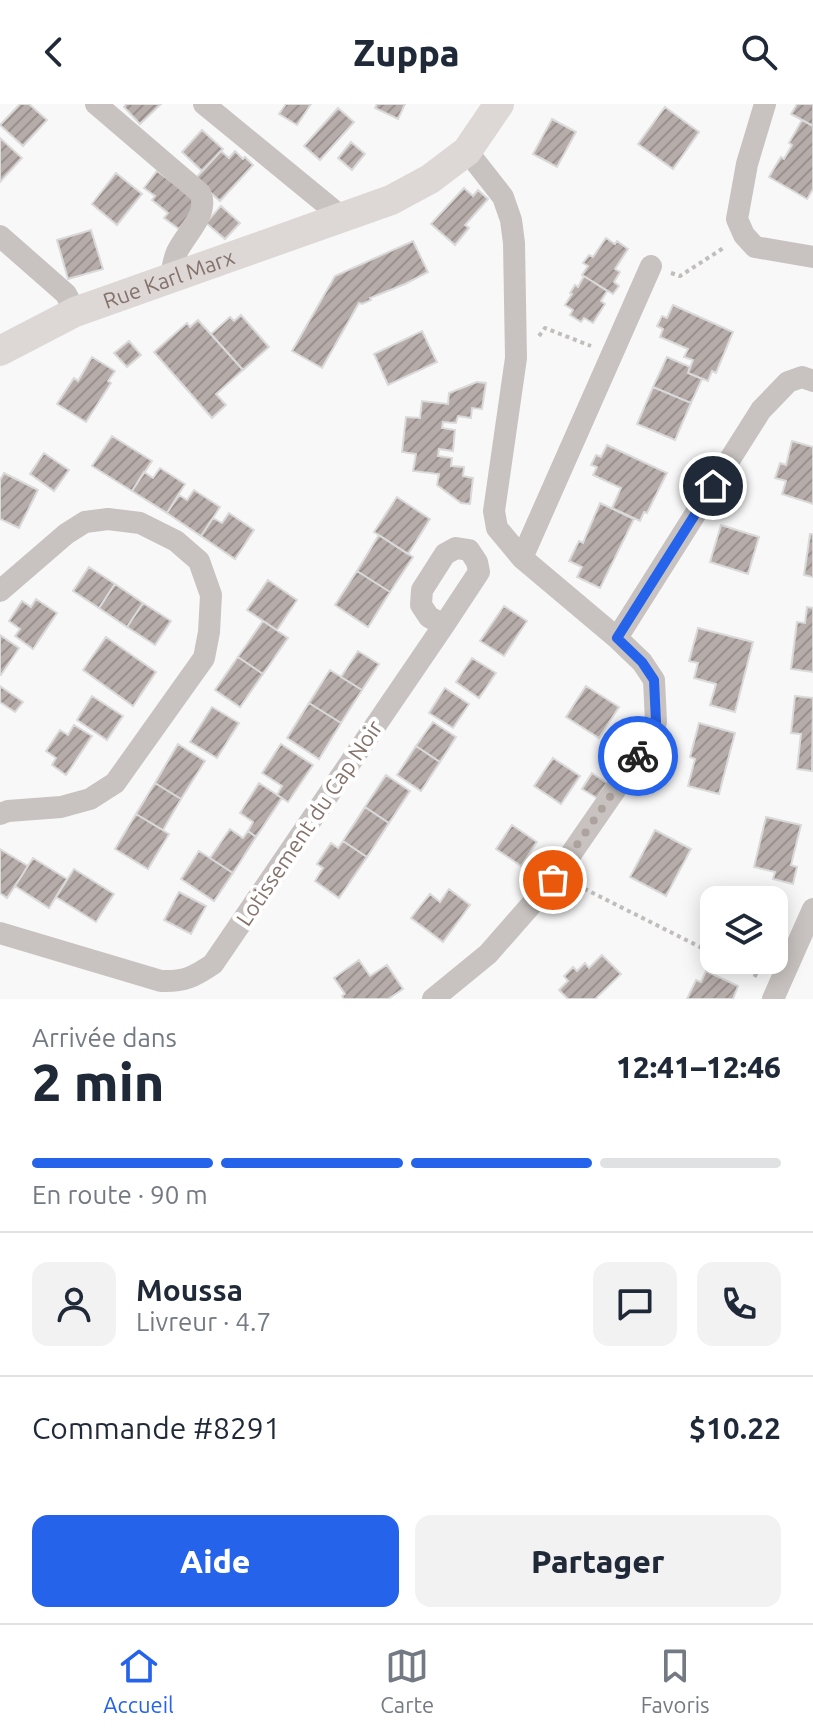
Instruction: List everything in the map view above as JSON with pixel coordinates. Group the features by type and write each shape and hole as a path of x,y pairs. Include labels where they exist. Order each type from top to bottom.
{"main road":[{"name":"Rue Karl Marx","path":"0,351 75,312 391,200 430,179 467,151 499,104"}],"street":[{"path":"96,104 200,193 204,201 202,210 176,254 171,279"},
{"path":"204,104 343,218"},
{"path":"765,104 747,164 737,219 744,235 755,247 811,254"},
{"path":"433,999 488,954 536,901 649,741 656,722 654,680 642,662 522,558 497,528 494,511 516,358 514,243 511,220 503,197 467,151"},
{"path":"0,236 66,294 75,312"},
{"path":"522,558 651,266"},
{"path":"617,638 761,410 788,382 802,377 813,381"},
{"path":"0,591 66,534 85,522 108,519 140,523 176,541 199,561 211,595 204,658 115,783 90,799 61,807 0,814"},
{"name":"Lotissement du Cap Noir","path":"0,933 161,981 179,982 213,964 444,625 479,572 469,550 456,548 445,554 422,590 421,605 429,617 444,625"},
{"path":"776,993 813,909"}],"path":[{"path":"651,266 680,276 744,235"},
{"path":"515,337 536,340 545,328 612,354"},
{"path":"556,875 700,947"},
{"path":"747,974 776,993"}],"building":[{"path":"20,104 29,104 47,120 23,146 0,125"},
{"path":"126,104 161,104 140,124 124,107"},
{"path":"286,104 311,104 297,125 279,114"},
{"path":"377,104 405,104 398,119 375,108"},
{"path":"797,104 813,104 813,126 791,114"},
{"path":"665,107 699,132 673,169 638,144"},
{"path":"338,108 354,122 320,160 304,146"},
{"path":"552,119 576,132 557,167 533,154"},
{"path":"802,120 813,126 813,189 807,199 769,177 781,157 784,159"},
{"path":"202,130 223,149 202,171 182,152"},
{"path":"0,138 22,158 0,182"},
{"path":"351,142 365,154 352,170 338,158"},
{"path":"221,151 229,158 235,151 253,165 220,201 195,179"},
{"path":"157,171 199,202 179,229 164,218 168,213 152,200 155,196 144,188"},
{"path":"116,173 142,194 117,225 92,204"},
{"path":"464,188 473,196 478,190 488,199 465,225 469,228 455,245 431,224"},
{"path":"221,206 240,223 225,239 206,223"},
{"path":"91,230 103,269 68,279 57,240"},
{"path":"606,238 628,249 615,269 620,272 614,282 619,286 613,294 582,275 588,266 583,263 589,255 593,257"},
{"path":"413,241 428,272 359,303 322,368 292,351 335,276"},
{"path":"584,276 607,291 601,301 605,304 593,323 584,318 581,322 570,315 573,310 565,305 575,285 578,287"},
{"path":"673,305 733,332 716,373 712,371 708,381 688,373 693,360 684,357 688,349 660,337 663,329 657,326 662,316 667,318"},
{"path":"241,315 269,347 243,370 211,334 230,317 234,321"},
{"path":"198,320 243,370 216,394 226,405 212,418 154,352 187,323 190,327"},
{"path":"422,331 437,362 388,385 374,354"},
{"path":"129,341 141,355 127,367 114,353"},
{"path":"92,357 115,371 108,381 111,383 86,422 57,404 74,378 78,381"},
{"path":"667,357 690,367 688,373 702,379 691,403 653,387"},
{"path":"477,382 486,383 482,409 472,408 471,418 458,416 456,423 443,422 442,428 455,430 453,451 439,449 438,456 452,458 451,466 464,467 463,476 473,478 470,504 461,503 437,485 439,474 413,471 416,454 402,452 406,417 420,418 422,401 448,404 449,393"},
{"path":"653,387 691,403 675,440 637,424"},
{"path":"112,436 152,461 132,491 92,466"},
{"path":"792,441 813,447 813,504 782,494 786,481 775,478 780,463 786,465"},
{"path":"607,445 667,473 640,521 612,508 621,488 593,475 597,467 591,465 596,455 601,457"},
{"path":"44,453 69,470 54,491 30,474"},
{"path":"160,468 185,484 167,513 132,491 144,472 153,478"},
{"path":"4,473 38,490 19,528 0,519 0,480"},
{"path":"194,490 220,507 201,536 167,513 179,495 187,500"},
{"path":"397,497 430,519 408,554 374,532"},
{"path":"600,503 634,519 600,588 577,577 582,567 569,561 579,541 583,543"},
{"path":"229,513 254,530 235,559 201,536 213,518 222,523"},
{"path":"721,525 759,537 748,574 710,562"},
{"path":"810,534 813,534 813,577 804,575"},
{"path":"379,535 413,557 390,592 357,571"},
{"path":"89,567 115,584 99,608 73,591"},
{"path":"357,571 390,592 368,627 335,605"},
{"path":"268,580 297,600 277,630 247,610"},
{"path":"115,584 143,603 127,627 99,608"},
{"path":"36,599 57,613 33,649 15,636 20,629 9,621 22,601 31,607"},
{"path":"143,603 171,621 155,645 127,627"},
{"path":"504,606 527,621 504,656 480,641"},
{"path":"807,607 813,608 813,672 791,669 797,622 805,623"},
{"path":"263,621 288,638 263,674 238,657"},
{"path":"698,628 753,642 735,712 710,705 716,684 694,678 698,663 689,661"},
{"path":"0,635 19,648 1,675 0,674"},
{"path":"106,637 156,672 133,706 83,670"},
{"path":"358,651 379,664 362,690 341,677"},
{"path":"238,657 263,674 240,707 215,690"},
{"path":"472,658 496,673 479,698 456,682"},
{"path":"330,670 362,690 341,723 309,703"},
{"path":"0,686 23,702 15,712 0,702"},
{"path":"586,686 619,707 599,738 566,717"},
{"path":"445,688 469,704 453,728 429,713"},
{"path":"92,696 123,716 107,740 77,720"},
{"path":"795,696 813,698 812,771 797,769 801,734 791,733"},
{"path":"309,703 341,723 319,759 287,738"},
{"path":"212,707 239,723 217,758 190,742"},
{"path":"433,722 456,737 440,762 416,746"},
{"path":"699,723 735,733 719,794 688,786 695,759 690,757"},
{"path":"74,725 92,736 66,775 52,765 56,758 46,751 60,730 68,735"},
{"path":"178,744 205,761 181,799 155,783"},
{"path":"281,744 313,765 288,802 277,795 282,786 262,773"},
{"path":"416,746 440,762 421,791 397,775"},
{"path":"553,758 580,776 561,804 534,786"},
{"path":"592,773 607,783 597,798 582,789"},
{"path":"386,775 410,791 389,823 365,807"},
{"path":"155,783 181,799 163,830 136,814"},
{"path":"259,783 282,798 256,837 248,831 253,822 240,813"},
{"path":"365,807 389,823 367,857 343,841"},
{"path":"136,814 169,834 148,869 115,849"},
{"path":"766,817 801,825 791,865 797,867 793,884 773,879 775,872 754,867"},
{"path":"512,825 537,842 521,866 496,849"},
{"path":"230,829 243,838 248,831 256,837 233,873 210,858"},
{"path":"655,830 691,849 666,896 630,877"},
{"path":"343,841 367,857 339,898 315,881 323,868 317,864 331,843 338,848"},
{"path":"0,849 28,866 7,898 0,893"},
{"path":"199,851 233,873 214,901 181,879"},
{"path":"33,858 67,879 49,908 15,886"},
{"path":"74,869 114,894 96,922 56,897"},
{"path":"449,889 470,905 443,942 411,918 430,894 440,902"},
{"path":"179,892 206,906 191,934 164,920"},
{"path":"602,955 621,974 595,999 568,999 559,990 568,981 564,976 573,967 577,971 585,963 589,968"},
{"path":"359,960 370,976 387,965 403,989 388,999 344,999 342,996 345,994 334,978"},
{"path":"705,974 712,974 738,986 733,999 687,999 696,980 701,982"}],"way so far":[{"path":"553,880 638,756"}],"route":[{"path":"638,756 649,741 656,722 654,680 642,662 617,638 713,486"}]}
